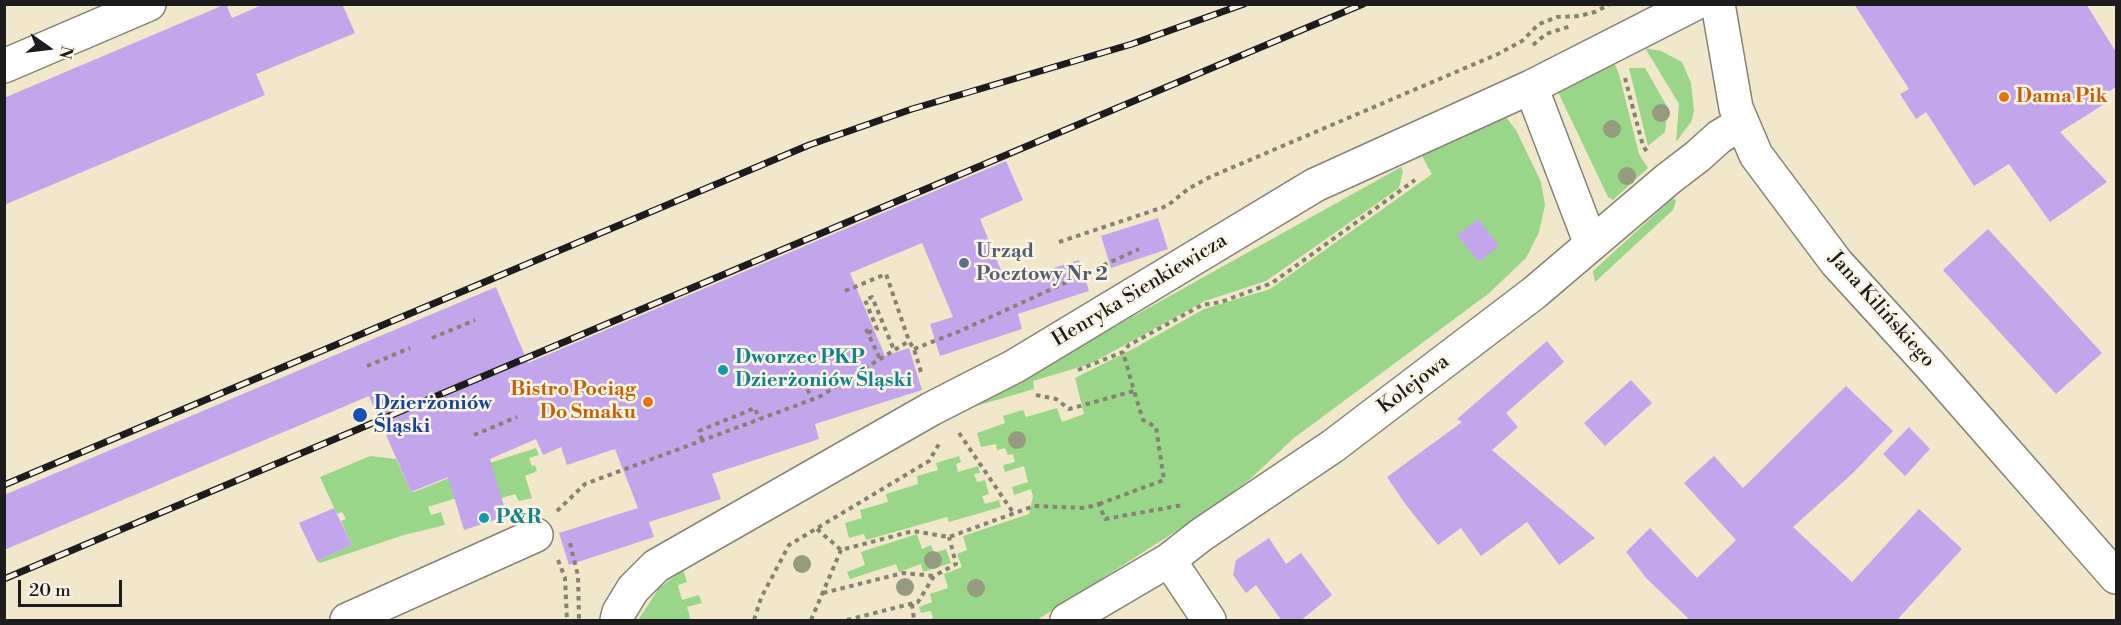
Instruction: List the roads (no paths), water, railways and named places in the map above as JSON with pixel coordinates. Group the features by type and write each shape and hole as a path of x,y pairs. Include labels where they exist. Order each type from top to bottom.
{"street":[{"path":"4,66 149,4"},
{"name":"Henryka Sienkiewicza","path":"617,621 619,612 633,589 656,566 938,422 1015,366 1315,185 1531,87 1694,4"},
{"name":"Jana Kilińskiego","path":"1718,4 1736,108 1756,155 1836,262 1938,374 2116,578"},
{"path":"1531,87 1591,244"},
{"name":"Kolejowa","path":"1067,621 1169,560 1202,535 1334,446 1534,293 1719,137 1742,123"},
{"path":"347,621 542,533"},
{"path":"1169,560 1209,621"}],"railway":[{"path":"4,485 809,145 912,109 1132,44 1244,4"},
{"path":"4,579 1363,4"}],"place":[{"name":"Dama Pik","path":"2004,97"},
{"name":"Urząd Pocztowy Nr 2","path":"964,263"},
{"name":"Dworzec PKP Dzierżoniów Śląski","path":"723,370"},
{"name":"Bistro Pociąg Do Smaku","path":"648,402"},
{"name":"Dzierżoniów Śląski","path":"360,415"},
{"name":"P&R","path":"484,518"}]}
